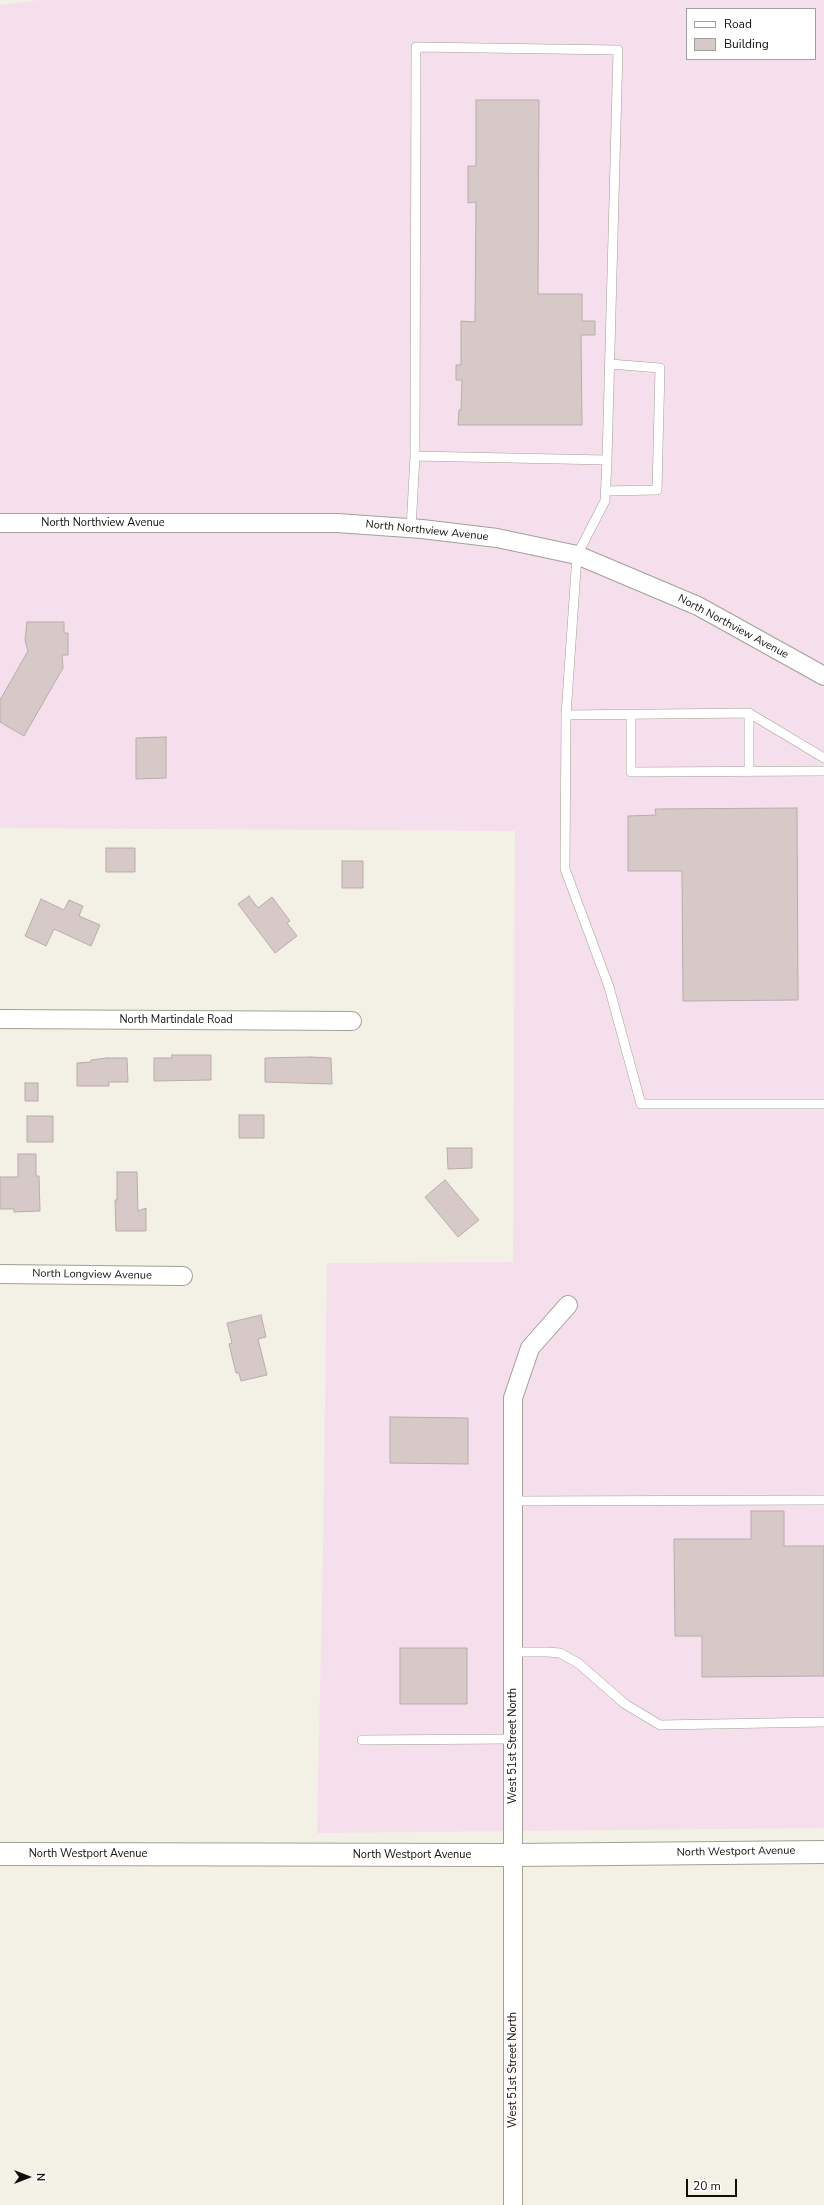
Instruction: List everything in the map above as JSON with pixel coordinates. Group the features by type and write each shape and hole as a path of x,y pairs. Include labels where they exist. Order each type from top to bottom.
{"main road":[{"name":"North Westport Avenue","path":"0,1854 512,1855 824,1852"}],"street":[{"name":"North Northview Avenue","path":"0,523 337,523 497,538 577,555 698,606 824,676"},
{"name":"North Martindale Road","path":"0,1019 352,1020"},
{"name":"North Longview Avenue","path":"0,1274 183,1276"},
{"name":"West 51st Street North","path":"513,2205 513,1398 530,1348 568,1305"}],"lane":[{"path":"411,529 415,456 416,47 618,50 605,501 577,555 566,715 565,869 609,987 641,1104 824,1104"},
{"path":"605,491 657,490 660,368 610,364"},
{"path":"415,456 607,460"},
{"path":"566,715 749,713 824,758"},
{"path":"749,713 749,771"},
{"path":"631,715 631,772 824,771"},
{"path":"513,1501 824,1500"},
{"path":"513,1652 560,1653 578,1663 625,1704 660,1725 824,1722"},
{"path":"362,1740 513,1739"}],"shaded area":[{"path":"39,0 824,0 824,1828 317,1833 327,1263 513,1262 515,831 0,828 0,5"}],"building":[{"path":"476,100 539,100 538,294 582,294 582,321 595,321 595,335 581,335 582,425 458,425 459,410 461,410 462,380 456,380 456,365 461,365 461,321 475,322 476,202 468,203 468,166 476,166"},
{"path":"27,622 64,622 64,633 68,633 68,655 62,655 63,668 24,736 0,722 0,700 28,651 25,640"},
{"path":"166,737 166,778 136,779 136,738"},
{"path":"797,808 798,1000 683,1001 682,871 628,871 628,816 656,815 655,809"},
{"path":"106,848 135,848 135,872 106,872"},
{"path":"342,861 363,861 363,888 342,888"},
{"path":"249,896 258,908 272,897 290,921 287,923 297,936 275,953 238,904"},
{"path":"41,899 64,910 69,900 83,906 79,916 100,925 91,946 54,929 46,946 25,936"},
{"path":"172,1055 211,1055 211,1080 154,1081 154,1058 172,1058"},
{"path":"127,1058 128,1082 109,1082 109,1086 77,1086 77,1063 91,1062 91,1060"},
{"path":"265,1058 331,1058 332,1084 265,1082"},
{"path":"25,1083 38,1083 38,1101 25,1101"},
{"path":"239,1115 264,1115 264,1138 239,1138"},
{"path":"27,1116 53,1116 53,1142 27,1142"},
{"path":"447,1148 472,1148 472,1168 448,1169"},
{"path":"18,1154 36,1154 36,1176 39,1176 40,1211 14,1212 14,1209 0,1209 0,1177 18,1177"},
{"path":"117,1172 137,1172 138,1211 146,1208 146,1231 116,1231 115,1200 117,1200"},
{"path":"445,1180 479,1220 458,1237 425,1197"},
{"path":"261,1315 266,1337 258,1339 267,1375 241,1381 239,1373 236,1373 229,1344 232,1343 227,1323"},
{"path":"390,1417 468,1418 468,1464 390,1463"},
{"path":"751,1511 784,1511 784,1546 824,1546 824,1676 702,1677 702,1636 675,1636 674,1539 751,1539"},
{"path":"400,1648 467,1648 467,1704 400,1704"}]}
